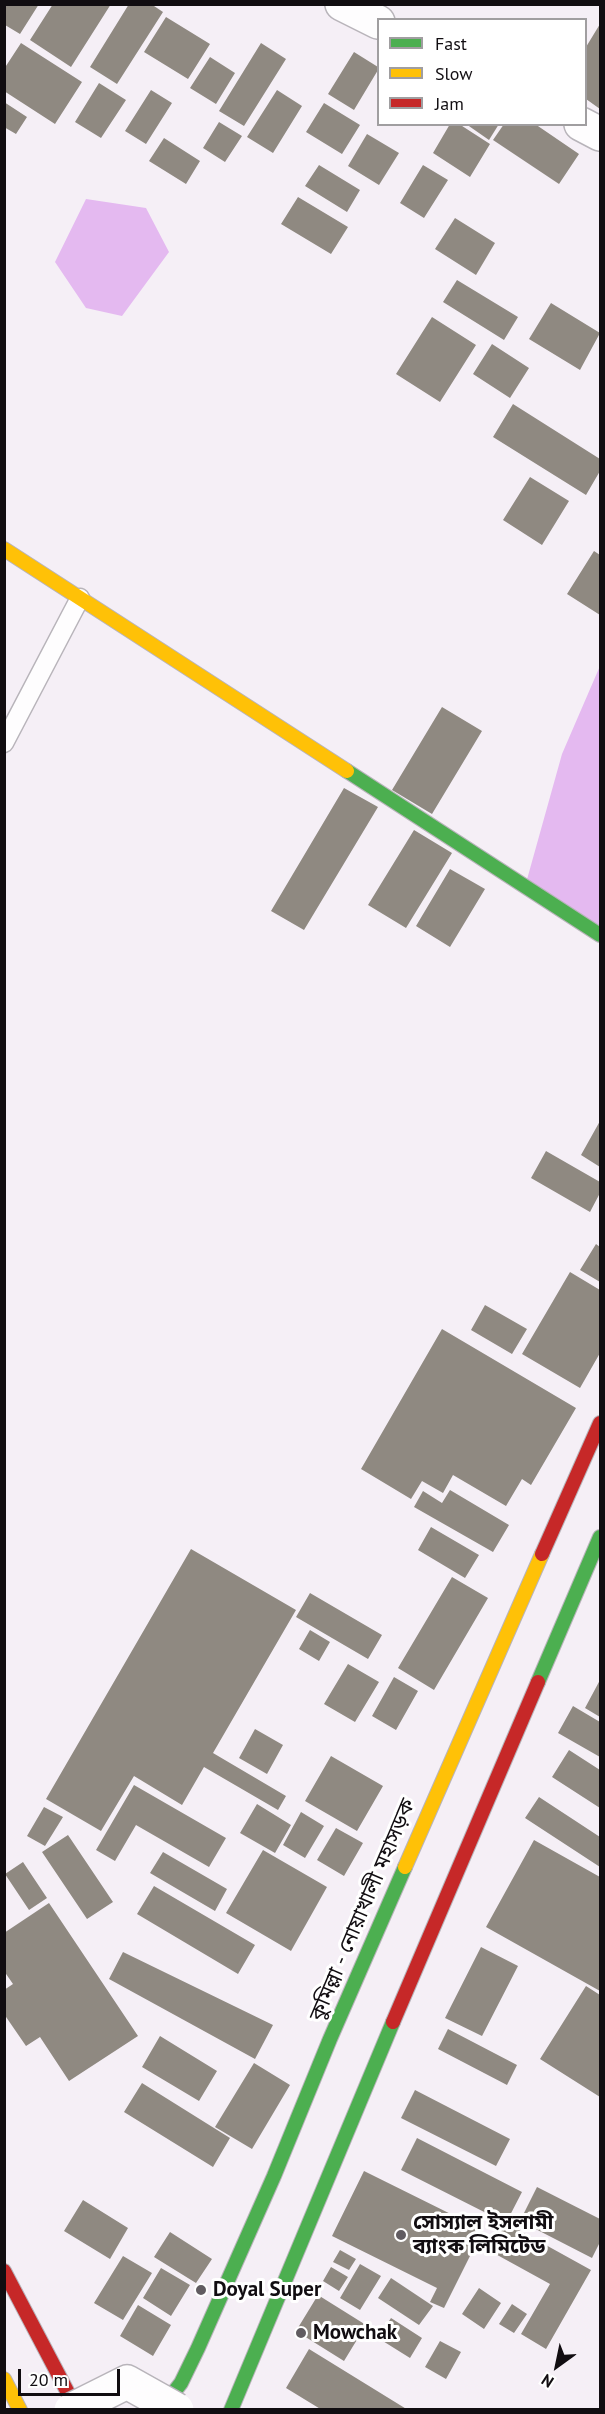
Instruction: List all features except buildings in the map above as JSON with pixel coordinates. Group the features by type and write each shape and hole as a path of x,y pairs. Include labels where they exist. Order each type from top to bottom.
{"main road":[{"path":"4,549 600,935"},
{"name":"কুমিল্লা - নোয়াখালী মহাসড়ক","path":"160,2409 181,2383 198,2348 274,2176 330,2039 486,1693 600,1424"},
{"path":"231,2409 508,1748 526,1700 600,1537"},
{"path":"4,2271 77,2409"},
{"path":"4,2379 20,2409"}],"street":[{"path":"342,4 377,22"},
{"path":"585,126 600,134"},
{"path":"71,2409 127,2382 177,2409"}],"lane":[{"path":"4,743 80,598"}],"shaded area":[{"path":"86,199 146,208 169,252 122,316 86,308 55,262"},
{"path":"600,666 600,930 526,883 562,754"}],"traffic: fast":[{"path":"347,771 600,935"},
{"path":"538,1682 600,1537"},
{"path":"160,2410 181,2383 198,2348 274,2176 330,2039 405,1867"},
{"path":"231,2410 393,2022"}],"traffic: slow":[{"path":"4,549 347,771"},
{"path":"405,1867 542,1554"},
{"path":"4,2379 20,2410"}],"traffic: jam":[{"path":"542,1554 600,1423"},
{"path":"393,2022 538,1682"},
{"path":"4,2271 77,2410"}],"place":[{"name":"সোস্যাল ইসলামী ব্যাংক লিমিটেড","path":"401,2235"},
{"name":"Doyal Super","path":"201,2290"},
{"name":"Mowchak","path":"301,2333"}]}
